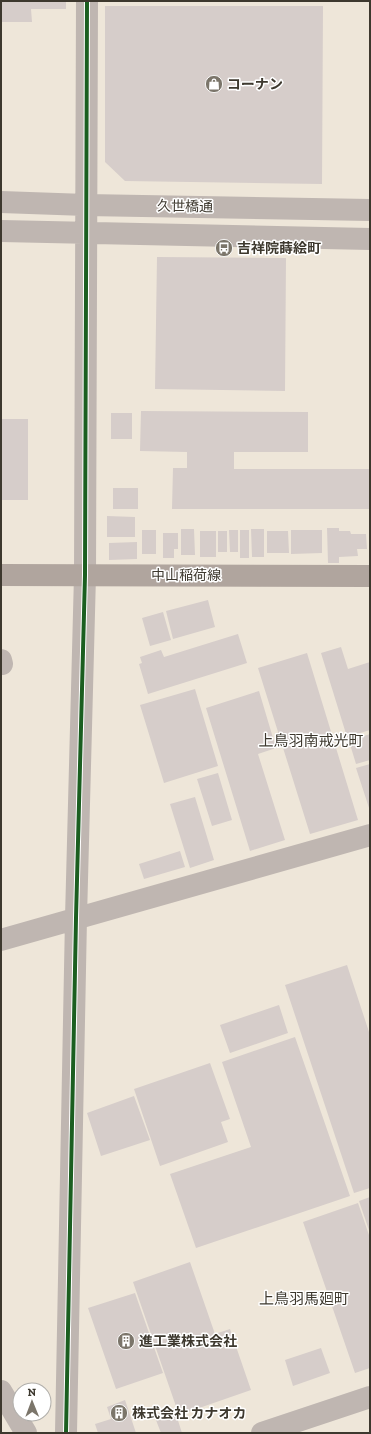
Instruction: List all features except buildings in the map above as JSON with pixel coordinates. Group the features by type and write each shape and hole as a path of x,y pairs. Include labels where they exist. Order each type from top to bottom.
{"main road":[{"name":"中山稲荷線","path":"1,575 370,576"}],"street":[{"path":"66,1433 76,918 85,575 87,1"},
{"name":"久世橋通","path":"1,202 370,210"},
{"name":"久世橋通","path":"1,231 370,239"},
{"path":"1,940 370,835"},
{"path":"1,1391 26,1433"},
{"path":"262,1433 312,1425 370,1397"}],"cycle path":[{"path":"66,1433 76,918 85,575 87,1"}],"place":[{"name":"コーナン","path":"214,84"},
{"name":"吉祥院蒔絵町","path":"224,248"},
{"name":"進工業株式会社","path":"126,1341"},
{"name":"株式会社 カナオカ","path":"119,1413"}],"district":[{"name":"上鳥羽南戒光町","path":"311,741"},
{"name":"上鳥羽馬廻町","path":"304,1299"}]}
